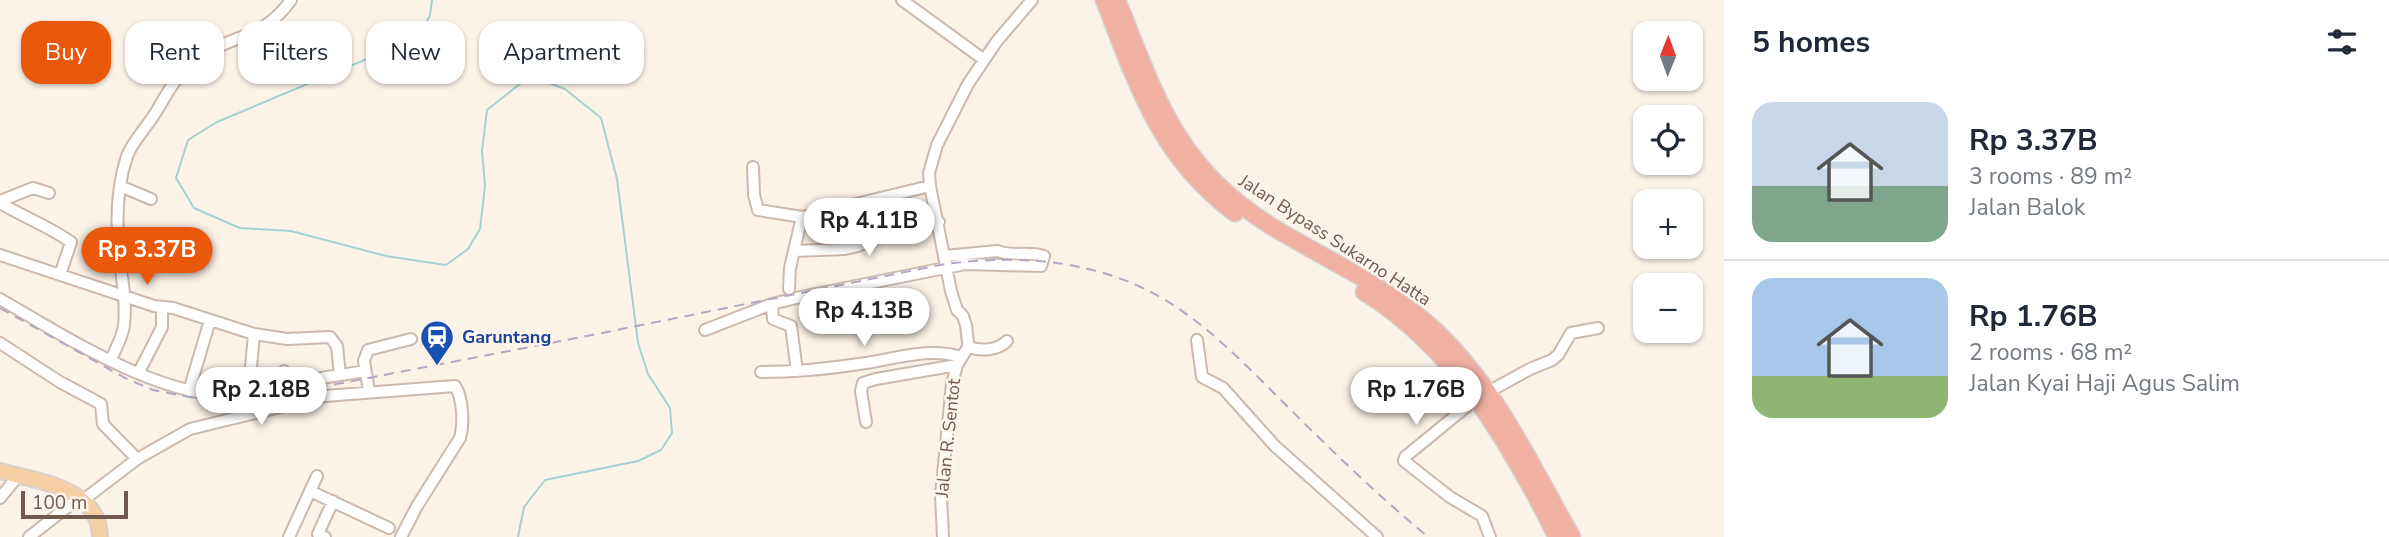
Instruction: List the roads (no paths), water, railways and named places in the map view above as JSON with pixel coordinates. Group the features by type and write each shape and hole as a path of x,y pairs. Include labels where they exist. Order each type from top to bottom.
{"highway":[{"name":"Jalan Bypass Sukarno Hatta","path":"1104,0 1157,128 1195,179 1216,200 1264,234 1380,302 1437,350 1507,421 1572,537"},
{"name":"Jalan Bypass Sukarno Hatta","path":"1117,0 1163,112 1181,143 1203,170 1250,212 1390,295 1428,324 1471,370 1557,537"}],"main road":[{"path":"0,471 61,487 81,500 96,521 100,537"}],"street":[{"path":"111,360 124,329 124,295 118,248 120,186 127,157 134,143 176,78 203,54 265,28 281,15 291,0"},
{"path":"902,0 983,59"},
{"name":"Jalan R. Sentot","path":"943,537 940,495 952,384 962,356 966,325 957,310 946,268 929,173 937,145 983,59 1032,0"},
{"path":"753,167 754,195 758,211 802,218 930,186"},
{"path":"120,186 151,200"},
{"path":"0,202 33,188 48,193"},
{"path":"0,202 49,227 71,242 60,275"},
{"path":"789,289 802,218"},
{"path":"794,251 845,249 859,246 895,228 939,222"},
{"path":"705,330 772,304 965,264 1041,266 1043,262 1043,254 998,251 944,256"},
{"path":"0,255 254,334 290,339 330,337 337,346 340,375"},
{"path":"0,299 111,360 189,391 210,396 253,396 287,389 304,382 365,371"},
{"path":"772,304 773,319 791,326 797,371"},
{"path":"139,372 162,327 162,307"},
{"path":"189,391 210,320"},
{"path":"1490,537 1482,516 1450,497 1404,461 1410,451 1482,395 1552,360 1563,349 1571,333 1598,327"},
{"path":"253,396 251,367 254,334"},
{"path":"369,391 365,371 365,355 368,350 411,338"},
{"path":"1197,340 1202,377 1223,388 1275,446 1377,537"},
{"path":"866,422 861,391 863,383 998,348 1007,341"},
{"path":"0,342 60,382 101,404 103,424 137,459"},
{"path":"761,372 859,364 940,351 962,356"},
{"path":"284,371 287,389"},
{"path":"29,537 137,459 190,429 325,396 455,386 459,392 463,426 460,438 417,506 401,537"},
{"path":"0,498 18,476"},
{"path":"289,537 317,476"},
{"path":"310,491 389,528"},
{"path":"325,537 318,534 333,502"}],"waterway":[{"path":"432,0 430,15 419,37 217,122 188,140 176,178 194,208 240,228 291,231 386,256 446,265 468,249 480,229 485,186 482,151 487,110 530,76 565,89 601,118 617,179 638,343 648,374 670,408 672,433 661,450 638,461 545,480 524,507 518,537"}],"railway":[{"path":"0,308 125,378 153,390 205,400 264,398 945,264 993,260 1065,264 1111,275 1134,284 1157,295 1199,323 1358,475 1428,537"}],"place":[{"name":"Garuntang","path":"437,367"}]}
